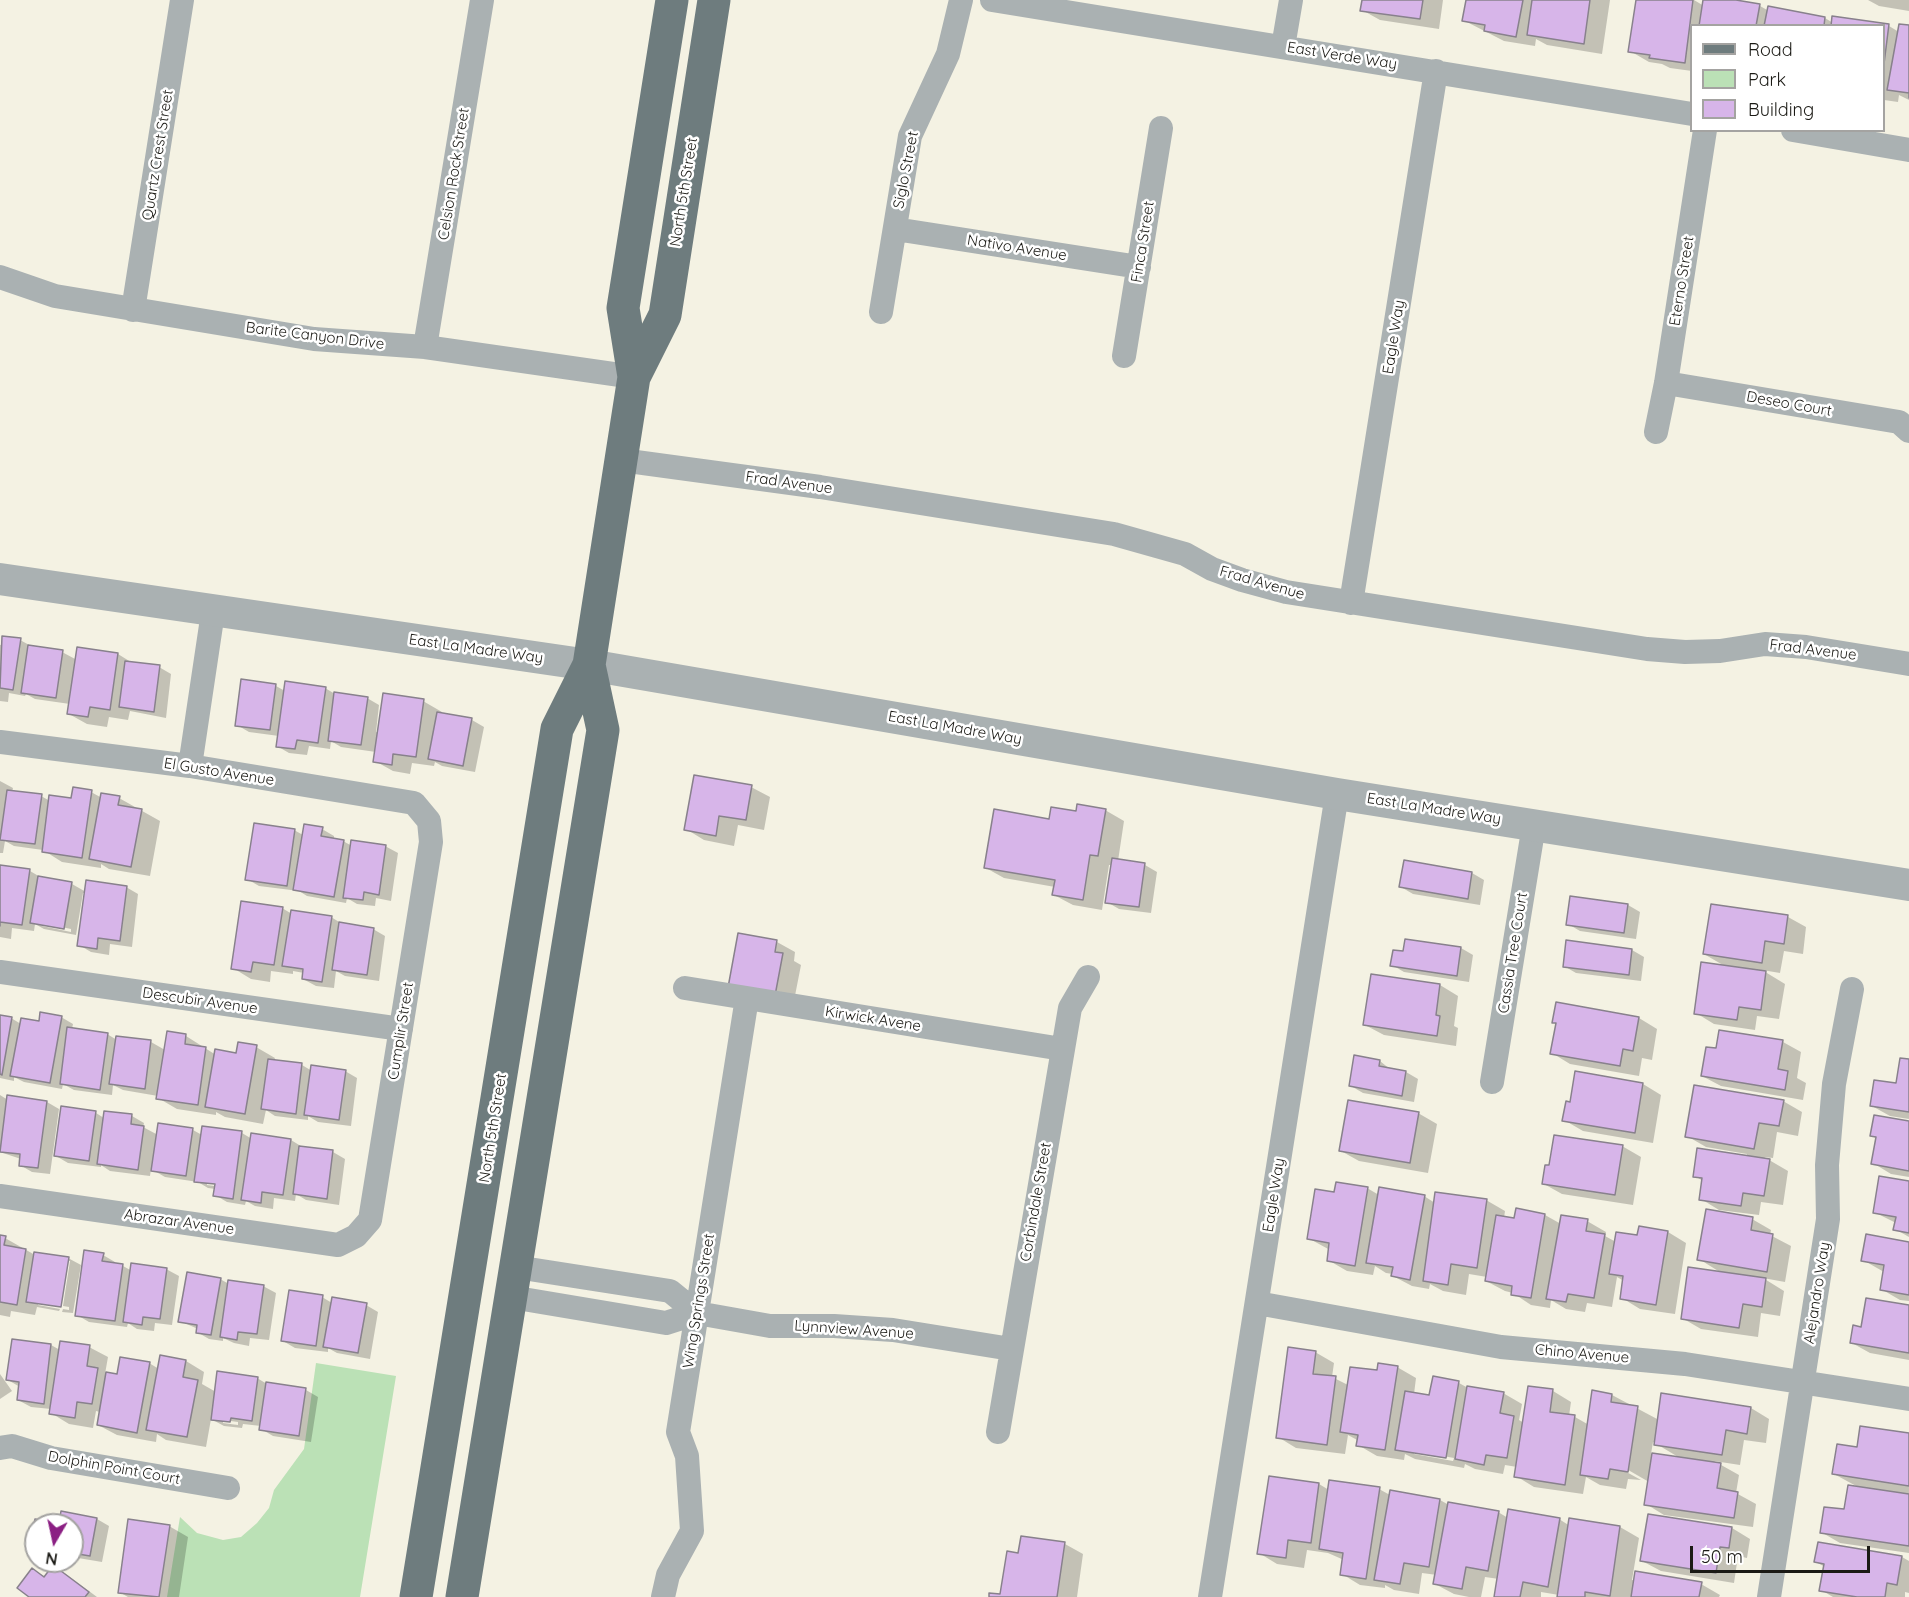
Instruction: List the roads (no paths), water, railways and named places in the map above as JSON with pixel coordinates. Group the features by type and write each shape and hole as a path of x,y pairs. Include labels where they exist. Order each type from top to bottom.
{"main road":[{"name":"North 5th Street","path":"416,1597 557,729 589,665 634,377 624,308 672,0"},
{"name":"North 5th Street","path":"634,377 665,315 714,0"},
{"name":"North 5th Street","path":"462,1597 603,730 589,665"}],"street":[{"name":"Quartz Crest Street","path":"133,310 182,0"},
{"name":"Celsion Rock Street","path":"425,347 482,0"},
{"name":"Siglo Street","path":"881,312 910,136 948,54 961,0"},
{"name":"East Verde Way","path":"992,0 1690,114"},
{"path":"1283,47 1291,0"},
{"name":"Eagle Way","path":"1351,603 1436,71"},
{"name":"Finca Street","path":"1124,356 1161,128"},
{"name":"Eterno Street","path":"1656,432 1666,383 1705,132"},
{"path":"1805,132 1909,150"},
{"name":"Nativo Avenue","path":"895,228 1139,267"},
{"name":"Barite Canyon Drive","path":"0,277 54,296 314,339 425,347 634,377"},
{"name":"Deseo Court","path":"1666,383 1899,422 1909,431"},
{"name":"Frad Avenue","path":"621,460 820,487 1114,534 1185,554 1242,580 1286,592 1351,603 1647,649 1685,652 1720,651 1765,644 1806,647 1909,664"},
{"name":"East La Madre Way","path":"0,579 213,612 589,665 1337,794 1909,885"},
{"path":"190,766 213,612"},
{"name":"El Gusto Avenue","path":"0,742 190,766 414,803 429,821"},
{"name":"Eagle Way","path":"1210,1597 1337,794"},
{"name":"Cumplir Street","path":"356,1236 370,1220 431,842 429,821"},
{"name":"Cassia Tree Court","path":"1492,1082 1534,825"},
{"name":"Descubir Avenue","path":"0,972 401,1029"},
{"name":"Corbindale Street","path":"998,1432 1070,1008 1088,977"},
{"name":"Kirwick Avene","path":"685,988 1062,1049"},
{"name":"Alejandro Way","path":"1769,1597 1828,1219 1827,1165 1834,1084 1852,988"},
{"name":"Wing Springs Street","path":"663,1597 668,1575 692,1531 687,1456 678,1432 747,998"},
{"name":"Abrazar Avenue","path":"0,1196 338,1245 356,1236"},
{"name":"Lynnview Avenue","path":"513,1282 666,1323 697,1313 770,1326 834,1326 893,1330 1011,1349"},
{"name":"Lynnview Avenue","path":"513,1282 670,1291 697,1313"},
{"name":"Chino Avenue","path":"1257,1303 1501,1347 1685,1364 1909,1400"},
{"name":"Dolphin Point Court","path":"0,1448 12,1446 51,1458 228,1488"}]}
